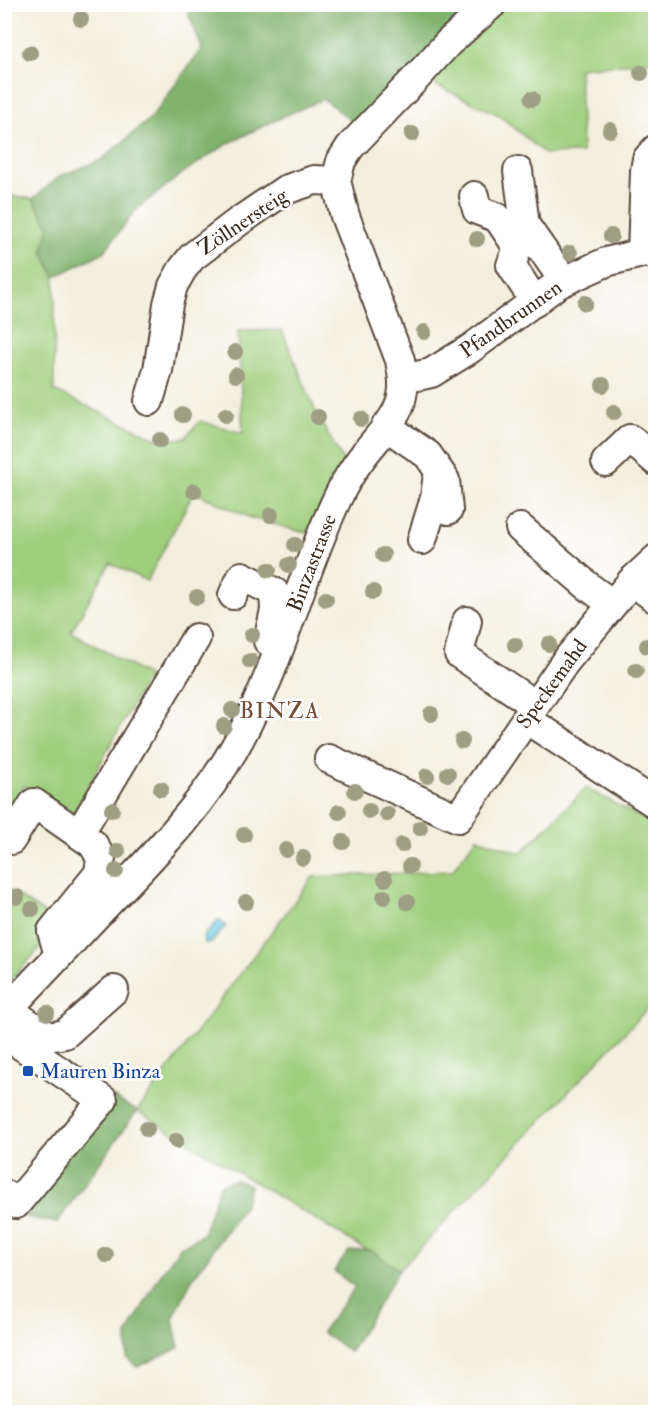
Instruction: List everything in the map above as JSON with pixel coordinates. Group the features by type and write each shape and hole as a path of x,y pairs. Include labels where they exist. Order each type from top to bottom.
{"street":[{"path":"336,181 341,161 350,147 448,43 492,4"},
{"path":"649,253 645,171 648,159 656,149"},
{"path":"518,171 525,225 564,281"},
{"name":"Zöllnersteig","path":"149,400 158,370 173,286 192,257 285,190 314,180 336,181"},
{"name":"Binzastrasse","path":"6,1018 59,955 192,810 218,775 241,738 278,655 320,536 339,496 362,458 397,412 402,397 403,379 400,360 345,216 336,181"},
{"path":"474,195 477,210 498,218 518,248 511,265 535,302"},
{"name":"Pfandbrunnen","path":"403,379 431,373 470,349 558,284 606,262 649,253"},
{"path":"386,426 428,455 445,480 448,510"},
{"path":"606,462 630,439 656,461"},
{"path":"422,540 435,498 438,470"},
{"path":"520,528 612,604"},
{"name":"Speckemahd","path":"329,759 458,818 565,662 632,581 656,559"},
{"path":"233,595 242,576 274,592 275,610 268,641 278,655"},
{"path":"632,581 656,599"},
{"path":"466,621 459,654 530,712 656,804"},
{"path":"79,834 196,638"},
{"path":"11,840 34,803 93,844 101,858 99,873 52,931 59,955"},
{"path":"6,1018 18,1016 48,1037 65,1034 114,990"},
{"path":"4,1194 16,1204 103,1100 6,1018"}],"green space":[{"path":"185,5 492,5 365,131 323,99 280,118 227,144 187,170 137,209 104,252 55,277 43,251 49,226 33,199 60,176 101,160 151,118 202,48"},
{"path":"499,5 655,5 655,61 579,68 582,153 545,154 499,115 427,81"},
{"path":"5,195 33,199 49,226 43,251 55,277 54,391 160,440 185,438 200,421 243,433 238,331 282,330 318,417 344,462 307,533 251,518 194,492 147,581 110,563 71,632 148,676 74,812 24,786 5,816"},
{"path":"586,788 655,825 655,1001 399,1270 137,1111 313,877 452,871 477,838 521,853"},
{"path":"4,887 50,917 40,948 5,986"},
{"path":"111,1096 137,1111 57,1223 25,1217"},
{"path":"235,1180 250,1185 244,1206 191,1281 173,1319 179,1348 137,1367 127,1358 127,1335 159,1277 179,1248 203,1234 220,1184"},
{"path":"371,1250 399,1270 350,1352 322,1332 355,1287 334,1271 349,1251"}],"water":[{"path":"219,919 226,926 211,943 205,943 203,937"}],"place":[{"name":"Mauren Binza","path":"28,1071"}],"district":[{"name":"BINZA","path":"280,711"}]}
